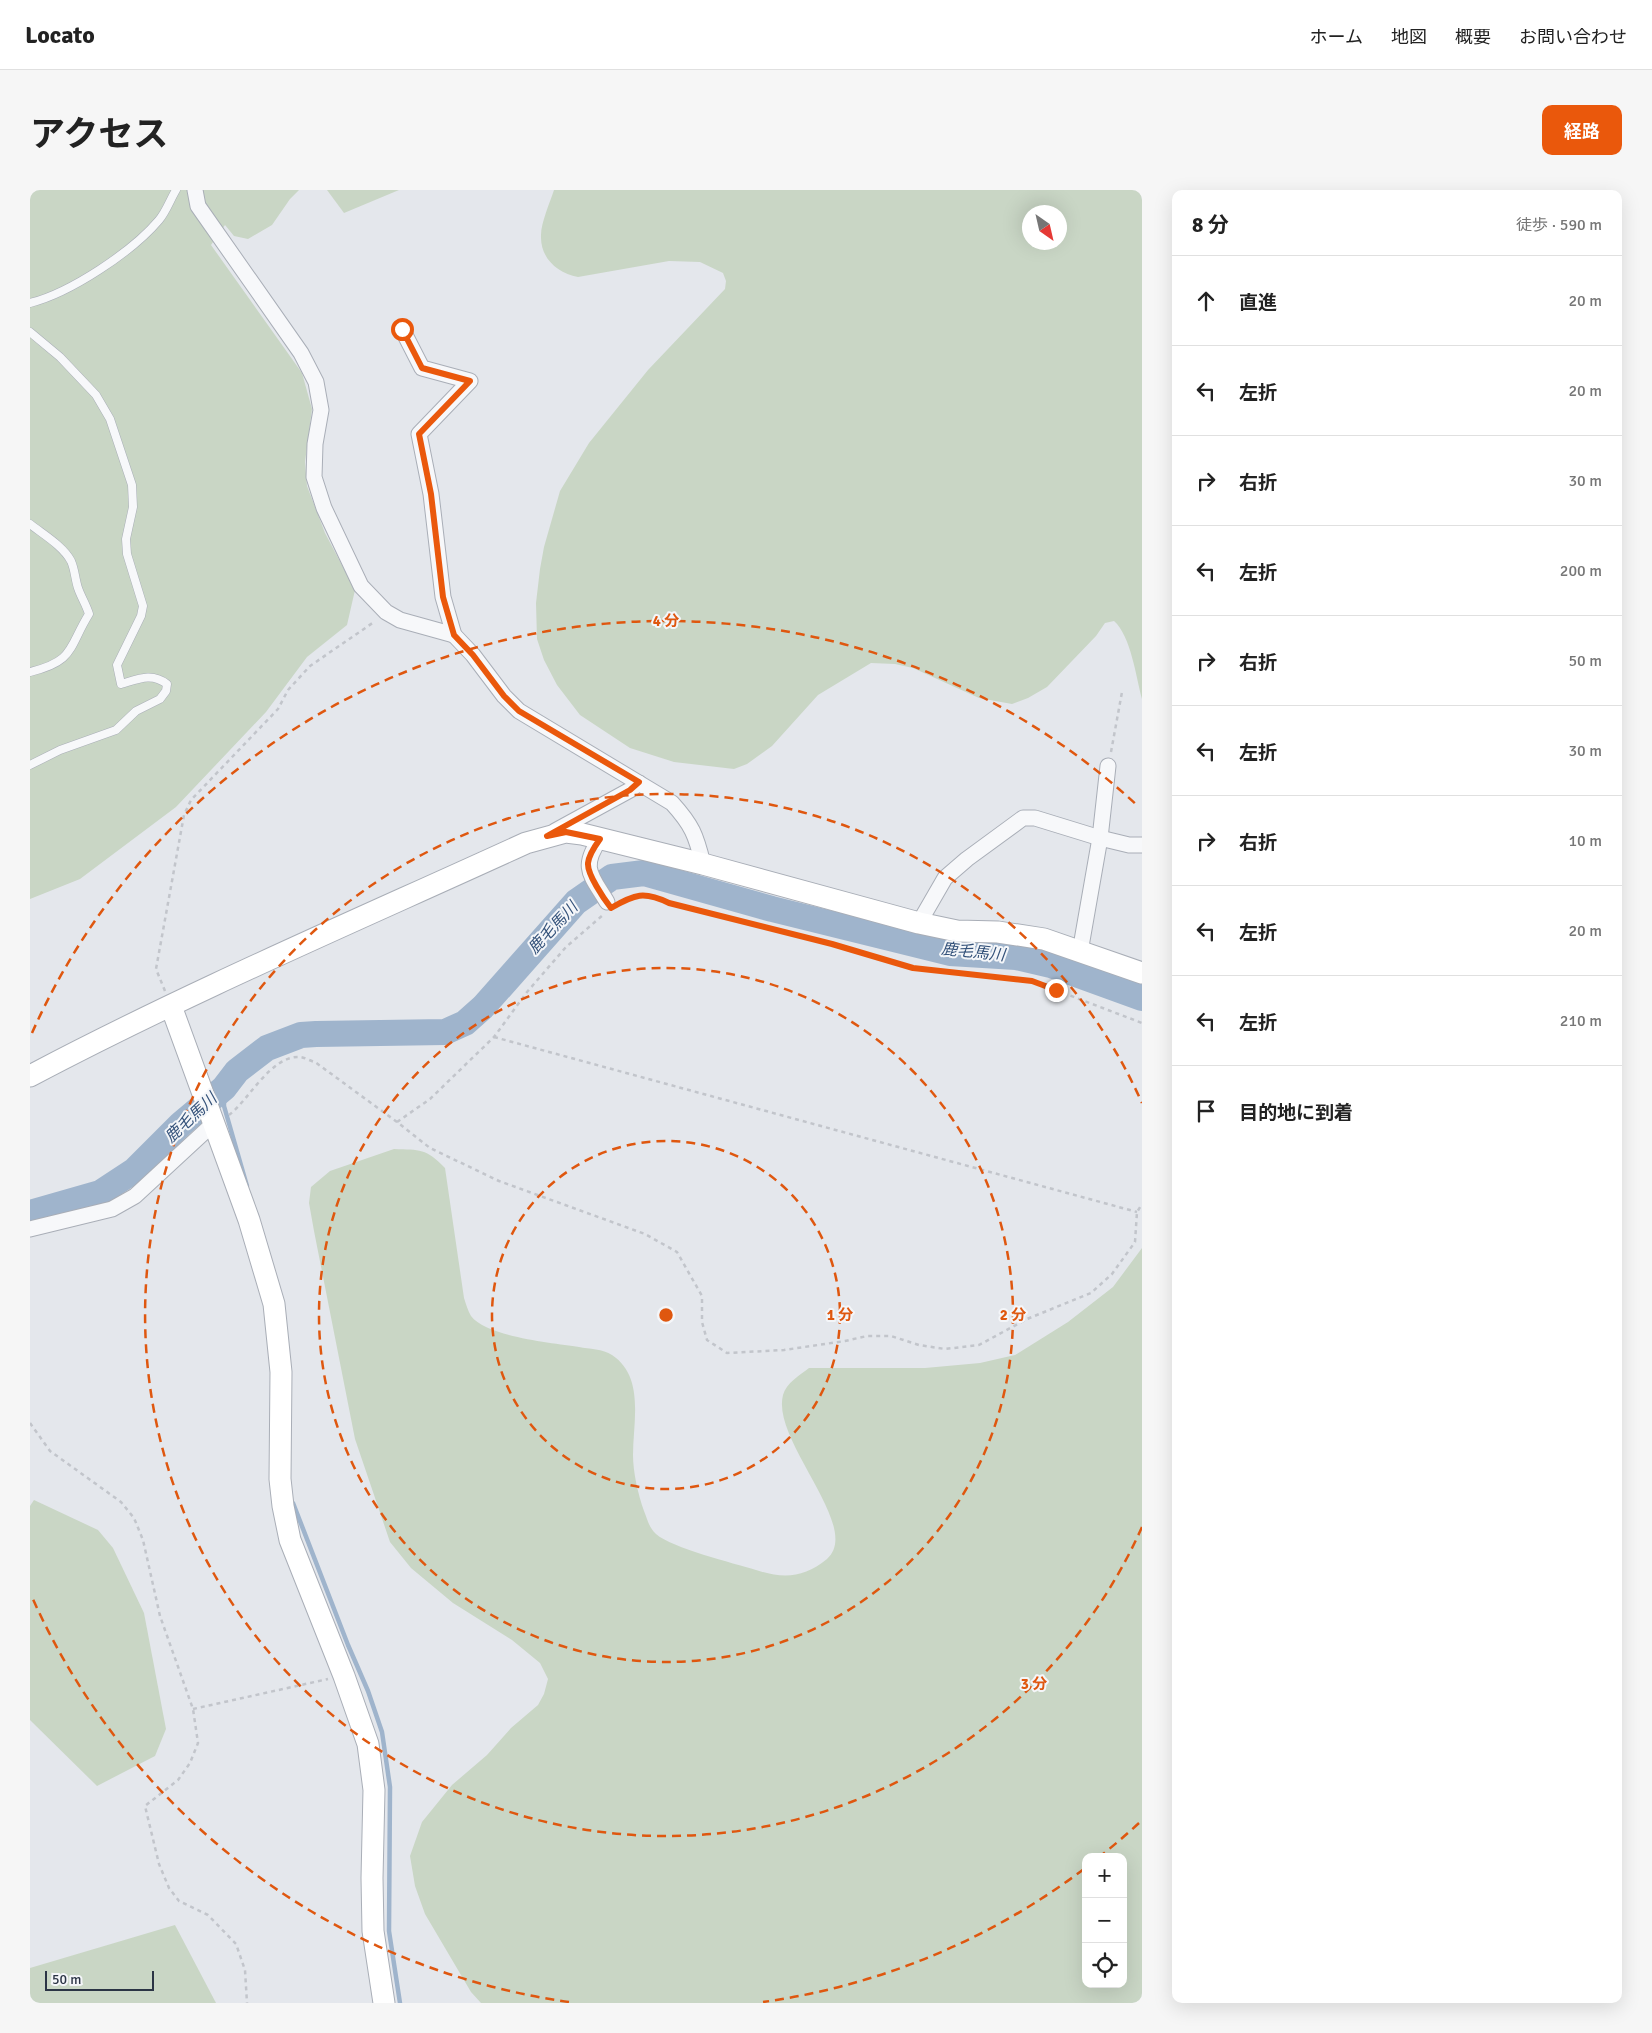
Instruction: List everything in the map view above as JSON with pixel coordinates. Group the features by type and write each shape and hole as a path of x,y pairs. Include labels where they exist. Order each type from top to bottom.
{"street":[{"path":"195,190 198,206 301,353 316,382 321,410 315,444 314,478 324,508 361,586 386,612 400,620 454,635"},
{"path":"402,329 422,368 470,381 419,434 431,494 443,597 454,635 473,655 504,696 519,711 672,803 688,820 697,837 702,864"},
{"path":"1080,952 1100,838 1108,766"},
{"path":"547,836 630,790 639,782"},
{"path":"919,924 945,878 967,859 1023,818 1035,818 1129,845 1142,845"},
{"path":"30,1076 85,1047 171,1006 526,843 566,832 702,864 919,924 957,931 998,932 1044,939 1142,973"},
{"path":"600,839 592,851 588,864 590,873 609,905"},
{"path":"171,1006 201,1088 217,1119 274,1304 281,1372 280,1479 290,1540 344,1676 368,1744 374,1790 373,1931 384,2003"},
{"path":"30,1230 112,1209 135,1196 217,1119"}],"lane":[{"path":"30,303 49,298 89,277 141,238 160,219 176,190"},
{"path":"30,332 60,357 96,394 110,419 132,485 133,507 126,539 127,554 143,606 141,616 117,665 121,684 142,677 159,677 167,684 166,691 160,698 136,711 116,730 60,750 30,765"},
{"path":"30,524 66,552 72,562 77,587 89,614 67,656 50,666 30,672"}],"path":[{"path":"171,1006 156,969 184,815 191,800 278,709 288,690 310,666 366,630 386,612"},
{"path":"1108,766 1122,692"},
{"path":"397,1122 430,1099 494,1037 527,992 566,947 609,905 637,896 653,895 669,903 832,944 913,968 1032,981 1142,1023"},
{"path":"494,1037 1138,1212"},
{"path":"217,1119 239,1107 263,1077 283,1061 299,1057 315,1062 430,1148 499,1181 646,1234 678,1252 702,1296 702,1322 707,1340 727,1353 784,1350 867,1336 891,1336 919,1346 945,1349 967,1348 979,1345 1027,1319 1091,1293 1112,1274 1135,1242 1138,1212 1142,1204"},
{"path":"30,1423 50,1451 121,1502 134,1518 143,1540 160,1616 193,1709 198,1743 190,1763 178,1780 145,1806 159,1864 169,1888 179,1901 208,1915 236,1944 245,1970 247,2003"},
{"path":"193,1709 344,1676"}],"green space":[{"path":"30,190 299,190 290,199 272,225 248,239 234,236 225,225 211,245 302,373 312,409 305,462 307,486 325,533 355,590 347,625 307,657 266,712 176,807 80,879 30,899"},
{"path":"327,190 399,190 344,213"},
{"path":"554,190 1142,190 1142,699 1129,646 1125,636 1114,621 1105,623 1096,636 1047,687 1028,698 1012,704 979,698 913,668 895,664 871,663 818,695 772,746 747,764 734,769 674,762 630,748 580,715 557,685 544,660 537,639 536,603 540,569 544,547 560,491 589,443 648,370 725,289 726,281 723,273 700,262 669,261 578,277 570,275 551,263 543,251 541,235 546,212"},
{"path":"394,1149 422,1151 438,1161 445,1168 464,1298 471,1316 479,1323 505,1334 600,1350 612,1355 622,1364 629,1375 633,1388 635,1415 633,1455 636,1483 642,1504 654,1532 675,1545 689,1550 775,1575 793,1575 810,1570 827,1559 835,1545 834,1526 826,1505 790,1436 783,1414 783,1395 787,1387 794,1380 809,1368 925,1368 980,1363 1015,1355 1068,1322 1113,1287 1142,1248 1142,2003 481,2003 471,1992 425,1914 415,1886 410,1856 422,1822 452,1785 487,1755 511,1728 538,1705 544,1694 548,1679 540,1663 512,1640 453,1603 411,1568 390,1542 355,1439 309,1203 311,1187 330,1171"},
{"path":"34,1500 98,1530 113,1548 144,1613 166,1729 155,1756 97,1786 30,1720 30,1506"},
{"path":"175,1925 216,2003 30,2003 30,1968"}],"waterway":[{"name":"鹿毛馬川","path":"30,1213 100,1193 135,1170 181,1124 224,1088 237,1071 267,1048 301,1035 445,1032 465,1023 483,1007 576,902 612,877 644,873 772,909 950,953 1016,957 1051,965 1142,998"},
{"path":"224,1088 224,1106 247,1186"},
{"path":"293,1503 348,1645 368,1691 382,1732 390,1787 389,1931 400,2003"}],"route":[{"path":"402,329 422,368 470,381 419,434 420,449 431,494 443,597 454,635 473,655 504,696 519,711 639,782 630,790 547,836 566,832 600,839 592,851 588,864 590,873 611,908 624,900 637,896 653,895 669,903 832,944 913,968 1032,981 1056,990"}]}
